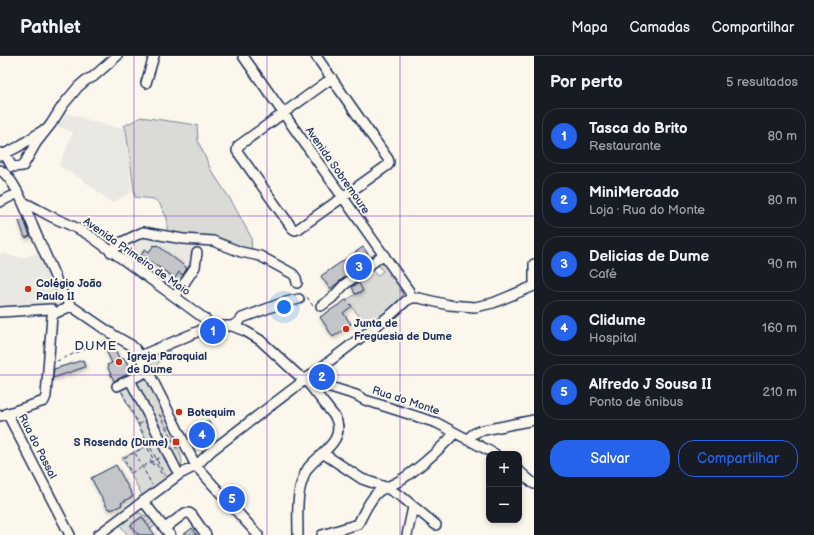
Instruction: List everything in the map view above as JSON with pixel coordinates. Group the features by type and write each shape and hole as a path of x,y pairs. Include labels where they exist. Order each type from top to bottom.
{"street":[{"path":"51,124 18,147 2,154 12,167 23,166 36,143 51,124 63,104 78,87 86,80 93,77 117,56"},
{"path":"146,82 154,56"},
{"name":"Avenida Sobremoure","path":"243,56 384,254 409,291 412,298"},
{"path":"316,56 332,78 388,159 389,162 388,166 298,229 292,228 237,151 238,146 332,78"},
{"path":"0,170 4,172 12,182 23,202 63,295 71,306 131,345 140,356 196,466 258,535"},
{"path":"0,202 18,193"},
{"name":"Avenida Primeiro de Maio","path":"23,202 76,227 175,297 205,319 211,326"},
{"path":"111,252 122,242 143,232 152,235 170,236 183,239 213,240 241,252 260,256 293,274 297,283"},
{"path":"175,297 195,267 197,253"},
{"path":"321,306 332,298 344,285 384,254"},
{"path":"534,264 534,282"},
{"path":"178,472 196,466 211,451 393,313 406,301 412,298 419,298 449,305 475,306 493,303 534,286"},
{"path":"232,326 239,322 242,318 299,299"},
{"path":"0,312 51,309 56,313 71,306"},
{"name":"Rua do Passal","path":"56,313 52,316 46,396 44,401 4,414 70,535"},
{"path":"140,356 211,326 232,326 245,331 260,340 298,375 305,379 339,424 338,430 330,447 308,468 302,480 299,493 298,535"},
{"path":"117,386 148,371"},
{"name":"Rua do Monte","path":"305,379 365,400 437,422 489,451"},
{"path":"130,380 178,472"},
{"path":"468,440 473,434 479,431 534,420"},
{"path":"322,535 358,524 367,506 377,493 385,487 398,482 424,463 455,433"},
{"path":"98,535 143,501 178,472 191,458 211,451"},
{"path":"324,454 362,479 385,487 402,497 436,525"},
{"path":"522,474 534,484"},
{"path":"143,501 167,532 185,514 189,513 206,535"},
{"path":"407,535 413,507"}],"path":[{"path":"297,283 314,307 321,306"},
{"path":"48,365 115,336"},
{"path":"159,414 177,449"},
{"path":"152,462 150,460 153,458 147,446 124,458 131,473 156,460"},
{"path":"135,452 153,487"},
{"path":"152,462 153,465 156,464 164,479"}],"shaded area":[{"path":"62,112 117,128 123,126 125,129 132,192 112,203 83,180 59,166 73,132 54,125"},
{"path":"141,117 197,125 198,141 211,170 232,202 251,237 252,253 167,234 167,218 159,203 154,199 135,197 126,130 124,126"},
{"path":"143,234 196,242 192,267 174,292 120,255 119,248"},
{"name":"Colégio João Paulo II","path":"39,252 62,304 60,307 0,309 0,253 22,258"},
{"path":"380,263 385,265 390,273 389,275 400,287 403,295 399,303 369,328 346,300 362,291 359,283 353,286 372,270 377,276 383,271 378,265"},
{"path":"180,339 152,370 146,353"},
{"path":"146,377 164,413 161,415 182,461 180,468 143,497 122,458 148,445 120,389"},
{"path":"208,420 216,439 208,445 198,445 193,442 187,430"},
{"path":"132,513 140,513 151,519 146,523 142,516 130,525 137,534 153,521 156,525 142,535 128,535 119,524"}],"building":[{"path":"24,220 30,236 25,238 19,221"},
{"path":"154,245 157,245 187,268 183,275 179,272 175,278 141,255 145,249 149,252"},
{"path":"363,247 370,257 330,289 321,276"},
{"path":"359,283 363,291 355,294 352,287"},
{"path":"346,300 352,306 343,313 351,324 333,337 320,317"},
{"name":"Igreja Paroquial de Dume","path":"113,345 120,360 124,358 126,360 130,373 114,381 107,365 112,363 105,348"},
{"path":"83,360 85,367 53,378 54,369"},
{"path":"208,420 212,429 199,436 197,431 194,432 192,427"},
{"path":"116,465 133,496 121,503 122,505 111,510 110,508 108,509 91,478"},
{"path":"142,517 155,535 139,535 131,525"},
{"path":"192,528 197,535 183,535"}],"place":[{"name":"Delicias de Dume","path":"359,267"},
{"name":"Colégio João Paulo II","path":"28,289"},
{"name":"Junta de Freguesia de Dume","path":"346,329"},
{"name":"Tasca do Brito","path":"213,331"},
{"name":"Igreja Paroquial de Dume","path":"119,362"},
{"name":"MiniMercado","path":"322,377"},
{"name":"Botequim","path":"179,412"},
{"name":"Clidume","path":"202,435"},
{"name":"S Rosendo (Dume)","path":"176,442"},
{"name":"Alfredo J Sousa II","path":"232,499"}],"district":[{"name":"DUME","path":"96,345"}]}
